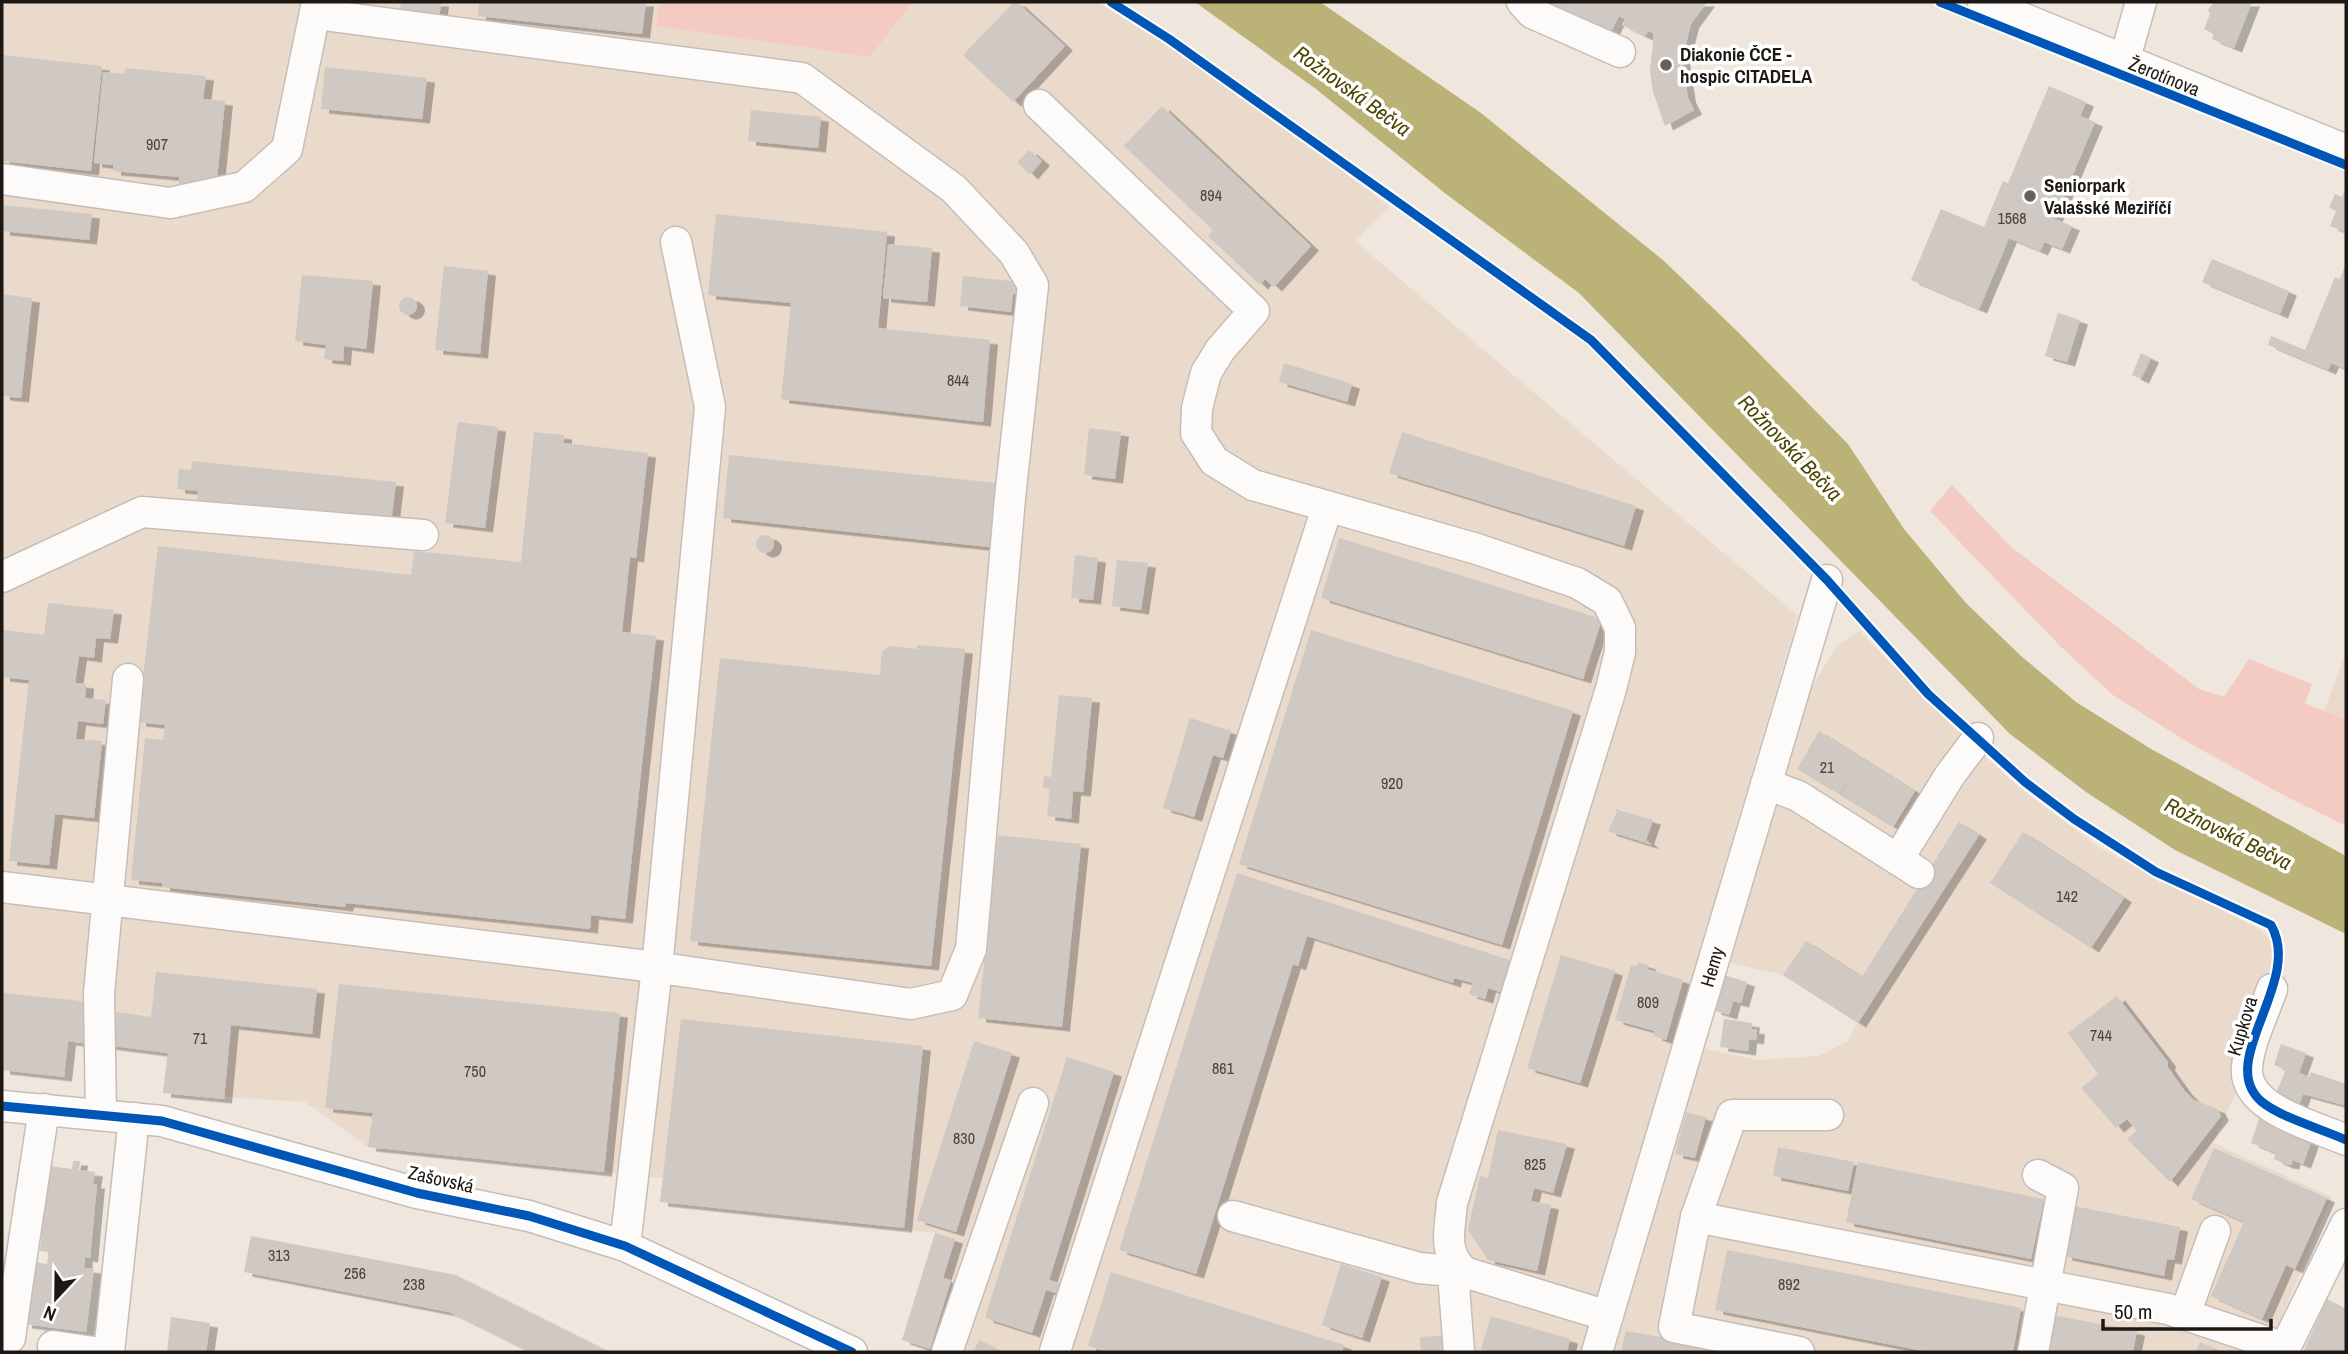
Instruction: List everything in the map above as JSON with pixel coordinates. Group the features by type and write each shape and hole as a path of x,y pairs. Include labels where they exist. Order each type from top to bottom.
{"street":[{"path":"1522,2 1532,13 1620,52"},
{"name":"Žerotínova","path":"1983,2 2346,150"},
{"path":"2125,58 2141,2"},
{"path":"2,179 170,203 244,187 287,149 317,8 802,78 954,189 1014,254 1033,285 1010,498 971,949 952,995 911,1003 657,968 2,887"},
{"path":"1039,105 1254,310 1220,350 1206,373 1197,408 1196,433 1214,461 1253,485 1477,549 1577,583 1607,601 1620,628 1620,652 1611,689 1452,1203 1448,1242 1452,1260 1464,1272"},
{"path":"625,1246 657,968 710,407 676,242"},
{"path":"1055,1351 1327,508"},
{"path":"2,577 142,512 423,535"},
{"name":"Hemy","path":"1597,1352 1827,580"},
{"path":"101,1115 99,993 128,679"},
{"path":"1766,783 1798,796 1909,866 1950,775 1978,738"},
{"name":"Kupkova","path":"2272,989 2247,1064 2248,1084 2266,1105 2346,1140"},
{"path":"947,1352 1032,1103"},
{"name":"Zašovská","path":"2,1106 162,1121 417,1193 529,1216 625,1246 852,1352"},
{"path":"10,1338 9,1293 44,1109"},
{"path":"1799,1352 1674,1327 1696,1217 1732,1115 1828,1115"},
{"path":"109,1352 134,1118"},
{"path":"2033,1352 2063,1188 2038,1175"},
{"path":"1233,1216 1419,1268 1464,1272 1608,1316"},
{"path":"1696,1217 2185,1314 2284,1350 2346,1224"},
{"path":"2185,1314 2215,1231"},
{"path":"1459,1352 1454,1287 1464,1272"},
{"path":"53,1346 94,1352"}],"shaded area":[{"path":"2,2 659,2 657,26 870,57 913,2 1097,2 1212,71 1390,207 1355,241 1798,616 1581,1352 935,1352 902,1340 935,1233 660,1202 663,1178 368,1147 305,1102 163,1093 167,1053 68,1041 64,1077 2,1070"},
{"path":"659,2 913,2 870,57 656,26"},
{"path":"1952,485 2010,546 2199,689 2224,697 2249,659 2312,684 2305,703 2346,720 2346,826 2285,796 2184,740 2113,695 2060,646 1930,511"},
{"path":"1859,631 1953,727 2023,791 2100,848 2261,930 2273,944 2274,959 2247,1022 2241,1082 2213,1143 2332,1197 2267,1352 1605,1352 1700,1048 1758,1060 1819,1056 1848,1041 1857,1023 1783,975 1726,962 1810,690 1837,646"},
{"path":"2346,653 2346,720 2324,711"}],"water":[{"name":"Rožnovská Bečva","path":"1195,2 1320,2 1481,113 1664,261 1848,444 1904,529 1965,602 2021,656 2076,702 2151,749 2346,856 2346,934 2175,850 2086,792 2010,734 1579,293 1446,194 1316,89"}],"building":[{"path":"401,2 441,2 439,20 399,16"},
{"path":"479,2 646,2 642,34 478,16"},
{"path":"1014,2 1065,46 1013,102 963,55"},
{"name":"Diakonie ČCE - hospic CITADELA","path":"1548,2 1707,2 1691,24 1682,59 1688,98 1694,110 1665,126 1653,92 1650,71 1654,33 1648,31 1645,36 1622,25 1625,19 1619,16 1611,32"},
{"path":"2214,2 2252,2 2234,48 2212,39 2214,34 2204,29 2210,14 2208,10"},
{"path":"2,55 102,66 91,171 2,161"},
{"path":"325,67 427,78 422,119 321,109"},
{"path":"125,68 206,76 203,99 225,101 216,188 179,184 179,177 113,171 113,165 94,163 103,72 124,74"},
{"name":"Seniorpark Valašské Meziříčí","path":"2049,86 2086,102 2080,116 2095,122 2054,219 2072,226 2062,249 2044,242 2040,251 2009,238 1979,309 1911,280 1941,209 1984,227 2003,181 2008,183"},
{"path":"1162,106 1311,246 1274,287 1265,279 1260,285 1208,236 1213,230 1124,146"},
{"path":"751,110 821,117 818,148 748,141"},
{"path":"1029,150 1042,161 1030,175 1017,162"},
{"path":"2346,187 2346,232 2330,226 2336,211 2329,208 2335,194 2342,197"},
{"path":"2,205 92,214 89,240 2,231"},
{"path":"716,214 887,232 878,328 990,340 983,422 781,399 791,303 708,295"},
{"path":"888,244 932,248 927,302 883,298"},
{"path":"2212,259 2289,291 2280,314 2202,282"},
{"path":"2346,263 2346,369 2331,363 2328,370 2268,345 2271,336 2305,350 2335,277 2340,279"},
{"path":"444,266 488,271 480,354 435,350"},
{"path":"302,275 373,281 366,349 344,346 343,361 324,359 326,345 295,341"},
{"path":"963,276 1021,282 1020,294 1013,294 1011,312 960,306"},
{"path":"2,294 32,298 21,398 2,396"},
{"path":"404,297 412,297 417,306 415,313 404,315 399,310 399,302"},
{"path":"2058,313 2080,320 2067,362 2045,356"},
{"path":"2141,353 2151,358 2141,379 2132,375"},
{"path":"1284,363 1352,384 1347,402 1279,382"},
{"path":"458,422 498,427 485,528 445,523"},
{"path":"1089,428 1121,432 1115,479 1084,475"},
{"path":"534,432 564,435 564,443 648,453 636,558 630,557 622,632 656,636 625,919 591,915 590,929 346,903 345,907 162,887 162,883 131,880 145,738 163,740 165,725 138,722 158,546 411,575 414,551 521,562"},
{"path":"1402,432 1636,506 1624,546 1389,473"},
{"path":"729,455 996,483 989,547 723,518"},
{"path":"192,461 396,482 391,523 197,503 198,491 177,489 179,469 191,470"},
{"path":"765,535 771,538 774,544 771,550 765,553 759,550 756,544 759,538"},
{"path":"1339,538 1602,619 1583,679 1321,598"},
{"path":"1075,555 1098,558 1093,600 1071,598"},
{"path":"1117,560 1148,563 1141,610 1112,606"},
{"path":"48,603 114,610 110,639 96,638 94,658 79,656 75,683 86,684 85,698 106,700 103,724 78,721 76,739 102,741 94,818 55,814 49,865 9,861 29,680 2,677 2,630 44,635"},
{"path":"1311,630 1573,711 1502,945 1239,864"},
{"path":"917,645 965,649 931,966 690,941 720,658 880,675 882,652 890,646 917,649"},
{"path":"1059,695 1092,698 1083,792 1073,791 1071,819 1047,816 1050,789 1043,788 1044,776 1051,777"},
{"path":"1190,718 1231,731 1223,758 1213,755 1194,817 1163,808"},
{"path":"1819,731 1915,791 1893,827 1840,795 1850,778 1839,794 1797,769"},
{"path":"1615,809 1653,820 1646,840 1652,845 1608,831 1617,812"},
{"path":"1959,822 1979,835 1858,1023 1783,975 1806,941 1862,977"},
{"path":"2023,832 2124,898 2091,948 1990,883"},
{"path":"998,835 1081,844 1062,1027 978,1018"},
{"path":"1237,873 1510,960 1500,992 1488,988 1485,999 1469,994 1473,983 1454,978 1453,983 1307,936 1298,966 1293,964 1196,1274 1119,1250"},
{"path":"1561,955 1615,971 1580,1083 1527,1068"},
{"path":"1638,962 1648,965 1647,969 1683,980 1666,1040 1654,1036 1655,1031 1615,1020 1631,965 1637,966"},
{"path":"156,972 317,989 312,1034 231,1025 224,1099 163,1093 168,1053 105,1045 110,1011 151,1017"},
{"path":"1724,975 1747,982 1741,1003 1733,1001 1729,1015 1713,1010"},
{"path":"339,984 620,1013 604,1172 368,1147 373,1113 325,1108"},
{"path":"2,993 92,1002 89,1044 68,1041 64,1077 2,1070"},
{"path":"2117,996 2168,1062 2167,1066 2184,1090 2194,1100 2217,1109 2221,1116 2170,1182 2127,1139 2137,1131 2127,1119 2116,1128 2081,1088 2098,1074 2068,1033"},
{"path":"681,1019 923,1046 904,1228 660,1202"},
{"path":"1724,1019 1752,1023 1751,1029 1757,1030 1756,1040 1749,1039 1748,1051 1720,1047"},
{"path":"974,1041 1012,1053 956,1232 917,1220"},
{"path":"2281,1044 2306,1053 2299,1073 2309,1077 2311,1072 2346,1084 2344,1105 2303,1094 2298,1108 2274,1097 2286,1070 2274,1065"},
{"path":"1067,1057 1114,1072 1049,1280 1062,1284 1059,1294 1046,1290 1032,1333 985,1318"},
{"path":"1686,1112 1706,1117 1695,1158 1675,1154"},
{"path":"2259,1118 2312,1139 2303,1164 2293,1160 2291,1165 2285,1164 2274,1159 2276,1153 2251,1143"},
{"path":"1498,1130 1567,1144 1553,1193 1534,1188 1531,1201 1551,1205 1537,1271 1488,1260 1468,1230 1480,1176 1488,1178"},
{"path":"1778,1147 1854,1162 1848,1191 1773,1176"},
{"path":"2214,1148 2327,1198 2295,1269 2286,1265 2262,1319 2211,1296 2244,1222 2191,1199"},
{"path":"73,1161 80,1161 79,1170 95,1172 93,1184 97,1184 90,1258 85,1257 84,1268 94,1269 86,1332 24,1324 32,1262 47,1264 49,1252 40,1251 49,1166 72,1169"},
{"path":"1858,1162 2044,1199 2031,1259 1846,1222"},
{"path":"2074,1206 2180,1227 2174,1260 2167,1259 2164,1276 2064,1256"},
{"path":"935,1233 955,1239 943,1278 951,1280 930,1349 902,1340"},
{"path":"251,1236 456,1275 610,1352 530,1352 449,1312 244,1272"},
{"path":"1727,1250 2021,1308 2013,1352 1928,1352 1715,1310"},
{"path":"1341,1264 1382,1277 1362,1338 1322,1325"},
{"path":"1111,1272 1344,1345 1342,1352 1107,1352 1088,1346"},
{"path":"2327,1299 2346,1309 2346,1352 2303,1352"},
{"path":"2053,1315 2137,1331 2133,1352 2045,1352"},
{"path":"1491,1316 1570,1339 1567,1352 1490,1352 1481,1349"},
{"path":"171,1317 210,1323 206,1352 167,1352"},
{"path":"1626,1331 1696,1343 1735,1352 1621,1352"},
{"path":"1446,1335 1447,1352 1421,1352 1420,1337"},
{"path":"979,1340 1004,1352 973,1352"},
{"path":"2200,1342 2223,1352 2196,1352"}],"cycle path":[{"path":"1111,2 1169,39 1591,340 1827,580 1928,694 2025,782 2074,819 2156,872 2271,925 2278,947 2277,971 2252,1043 2248,1065 2250,1085 2270,1108 2346,1140"},
{"path":"1940,2 2346,165"},
{"path":"2,1106 162,1121 417,1193 529,1216 625,1246 852,1352"}],"place":[{"name":"Diakonie ČCE - hospic CITADELA","path":"1666,65"},
{"name":"Seniorpark Valašské Meziříčí","path":"2030,196"}]}
